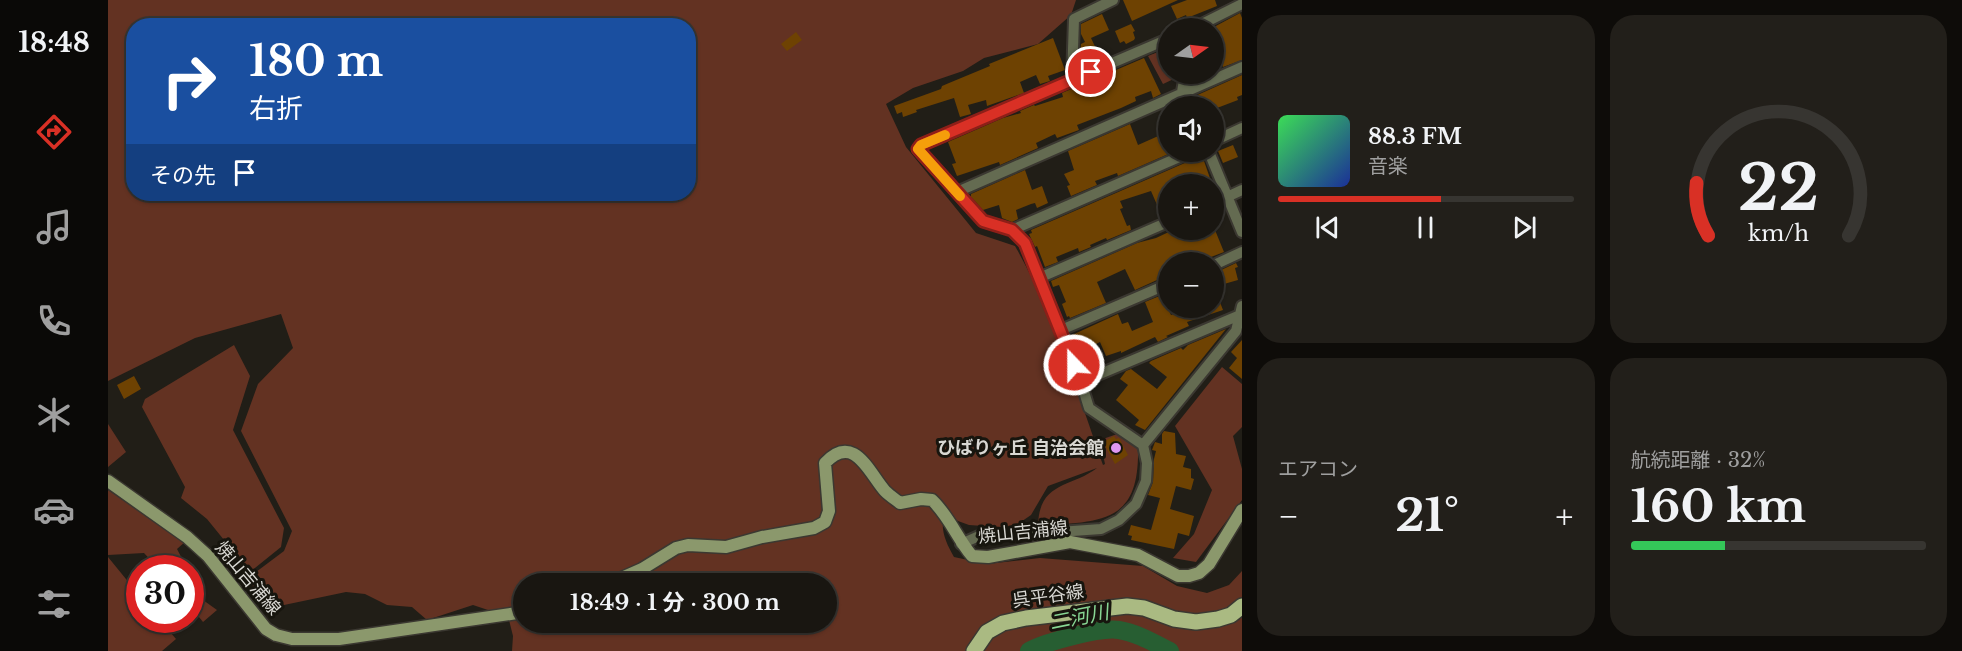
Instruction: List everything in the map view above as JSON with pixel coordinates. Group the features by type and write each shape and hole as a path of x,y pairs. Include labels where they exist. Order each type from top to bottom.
{"main road":[{"name":"焼山吉浦線","path":"633,573 676,548 687,545 726,547 762,537 814,528 825,522 830,511 825,463 831,456 843,453 854,454 864,460 883,489 900,503 932,500 940,508 972,556 988,557 1070,542 1138,555 1178,576 1189,576 1199,573 1209,564 1242,510"},
{"name":"焼山吉浦線","path":"108,482 187,537 208,556 266,629 276,635 292,639 339,639 513,614"},
{"name":"呉平谷線","path":"974,651 987,632 1003,623 1026,618 1127,606 1144,608 1174,620 1196,622 1231,615 1242,606"}],"street":[{"path":"1072,80 1074,19 1113,0"},
{"path":"1214,18 1242,4"},
{"path":"962,544 979,536 1101,529 1119,520 1136,504 1146,481 1147,463 1143,445 1089,408 1061,330 1025,243 1012,230 983,221 918,149 921,145 1158,43"},
{"path":"957,192 1242,67"},
{"path":"1183,84 1184,96"},
{"path":"1224,136 1242,128"},
{"path":"1012,230 1168,162"},
{"path":"1213,162 1242,232"},
{"path":"1224,198 1242,190"},
{"path":"1040,278 1158,226"},
{"path":"1224,260 1242,252"},
{"path":"1061,330 1158,288"},
{"path":"1081,382 1241,310"},
{"path":"1143,445 1236,331 1241,310"}],"shaded area":[{"path":"108,0 1076,0 1071,15 1038,44 984,58 963,71 913,88 886,104 906,147 976,233 1015,246 1053,326 1103,465 1105,464 1100,440 1120,433 1138,447 1137,473 1132,492 1124,505 1112,514 1098,519 1080,523 1038,526 1040,511 1050,493 1097,468 1048,486 1031,515 1012,528 969,525 945,513 944,535 954,557 987,564 1040,558 1143,566 1177,586 1207,593 1229,585 1242,571 1242,651 512,651 513,636 509,620 503,615 473,605 427,620 412,607 387,605 365,594 346,592 284,605 244,581 284,551 292,531 241,431 258,384 293,348 281,314 195,338 108,381"},
{"path":"1158,52 1158,75 1148,56"},
{"path":"234,345 250,376 233,430 284,528 281,547 250,572 207,519 181,498 185,487 142,407 145,399"},
{"path":"1222,367 1242,384 1242,427 1233,436 1242,469 1242,500 1196,562 1173,558 1194,534 1212,490 1175,426"},
{"path":"108,424 126,452 108,467"},
{"path":"108,490 186,541 177,549 180,555 146,555 144,553 108,555"},
{"path":"108,557 126,579 126,633 171,633 176,639 162,651 108,651"},
{"path":"204,601 217,610 204,621"}],"building":[{"path":"1123,0 1178,0 1132,21"},
{"path":"1187,0 1215,0 1217,6 1187,18 1186,15 1177,18 1171,6"},
{"path":"1240,13 1242,18 1242,60 1224,67 1224,22"},
{"path":"1102,14 1109,30 1091,38 1100,57 1090,62 1086,54 1080,57 1081,44 1085,42 1081,34 1081,24"},
{"path":"1131,24 1135,31 1133,32 1134,40 1126,44 1124,41 1120,43 1115,31"},
{"path":"796,32 802,40 787,51 781,44"},
{"path":"1053,38 1065,70 1048,76 1050,81 1040,84 1036,75 1020,82 1024,93 987,106 986,100 968,105 971,114 960,117 954,98 916,110 917,112 903,117 902,112 897,114 894,106 941,89 942,86 990,66 989,64"},
{"path":"1144,58 1161,94 1153,98 1151,91 1135,97 1136,101 1077,125 1079,130 1057,138 1055,134 1036,143 1038,148 1000,165 999,162 957,176 952,164 956,163 948,142 1003,118 1021,113 1020,111 1034,105 1063,97 1062,93"},
{"path":"1242,75 1242,95 1237,97 1238,100 1224,105 1224,96 1195,96 1224,84"},
{"path":"1130,124 1138,145 1158,136 1158,159 1118,176 1117,173 1095,181 1097,185 1071,196 1067,186 1070,185 1064,174 1074,170 1068,151"},
{"path":"1233,145 1238,157 1223,163 1224,149"},
{"path":"1187,162 1204,162 1209,174 1160,174"},
{"path":"1025,170 1032,190 1042,186 1048,203 1037,208 1035,203 1016,210 1018,219 1012,222 1002,218 999,205 983,210 971,197 971,194"},
{"path":"1158,175 1158,207 1151,191 1120,201 1123,208 1120,209 1131,230 1107,240 1106,238 1079,252 1078,248 1056,257 1058,262 1045,267 1037,246 1035,247 1029,234 1032,233 1031,230"},
{"path":"1158,237 1158,240 1219,240 1224,252 1158,252 1158,280 1135,290 1125,269 1097,282 1106,303 1070,318 1067,317 1062,304 1066,302 1059,285 1053,287 1051,281 1137,243"},
{"path":"1236,263 1238,280 1224,284 1224,269"},
{"path":"1158,297 1158,318 1199,318 1187,322 1189,326 1158,342 1155,337 1121,353 1121,351 1106,356 1100,342 1077,349 1072,335 1118,314 1122,324 1128,322 1132,331 1153,322 1145,302"},
{"path":"1226,329 1145,430 1135,425 1139,420 1116,400 1128,385 1120,379 1126,371 1131,369 1157,389 1167,377 1149,363 1151,361 1181,348 1183,350 1188,345"},
{"path":"1242,340 1242,379 1229,368 1237,358 1231,352"},
{"path":"134,376 141,389 124,399 117,385"},
{"path":"1164,431 1175,433 1176,454 1186,456 1183,467 1191,469 1191,478 1194,479 1191,490 1176,486 1170,509 1194,516 1189,536 1178,533 1174,549 1131,540 1132,536 1128,535 1131,525 1151,530 1160,498 1148,495 1153,482 1156,451 1152,450 1155,442 1162,444"},
{"name":"ひばりヶ丘 自治会館","path":"1114,436 1116,439 1119,438 1128,455 1115,464 1103,442"}],"waterway":[{"name":"二河川","path":"1029,651 1073,636 1110,630 1132,633 1170,651"}],"slow traffic":[{"path":"945,135 921,145 918,149 960,196"}],"place":[{"name":"ひばりヶ丘 自治会館","path":"1116,448"}],"route":[{"path":"1074,365 1025,243 1012,230 983,221 918,149 921,145 1091,72"}]}
